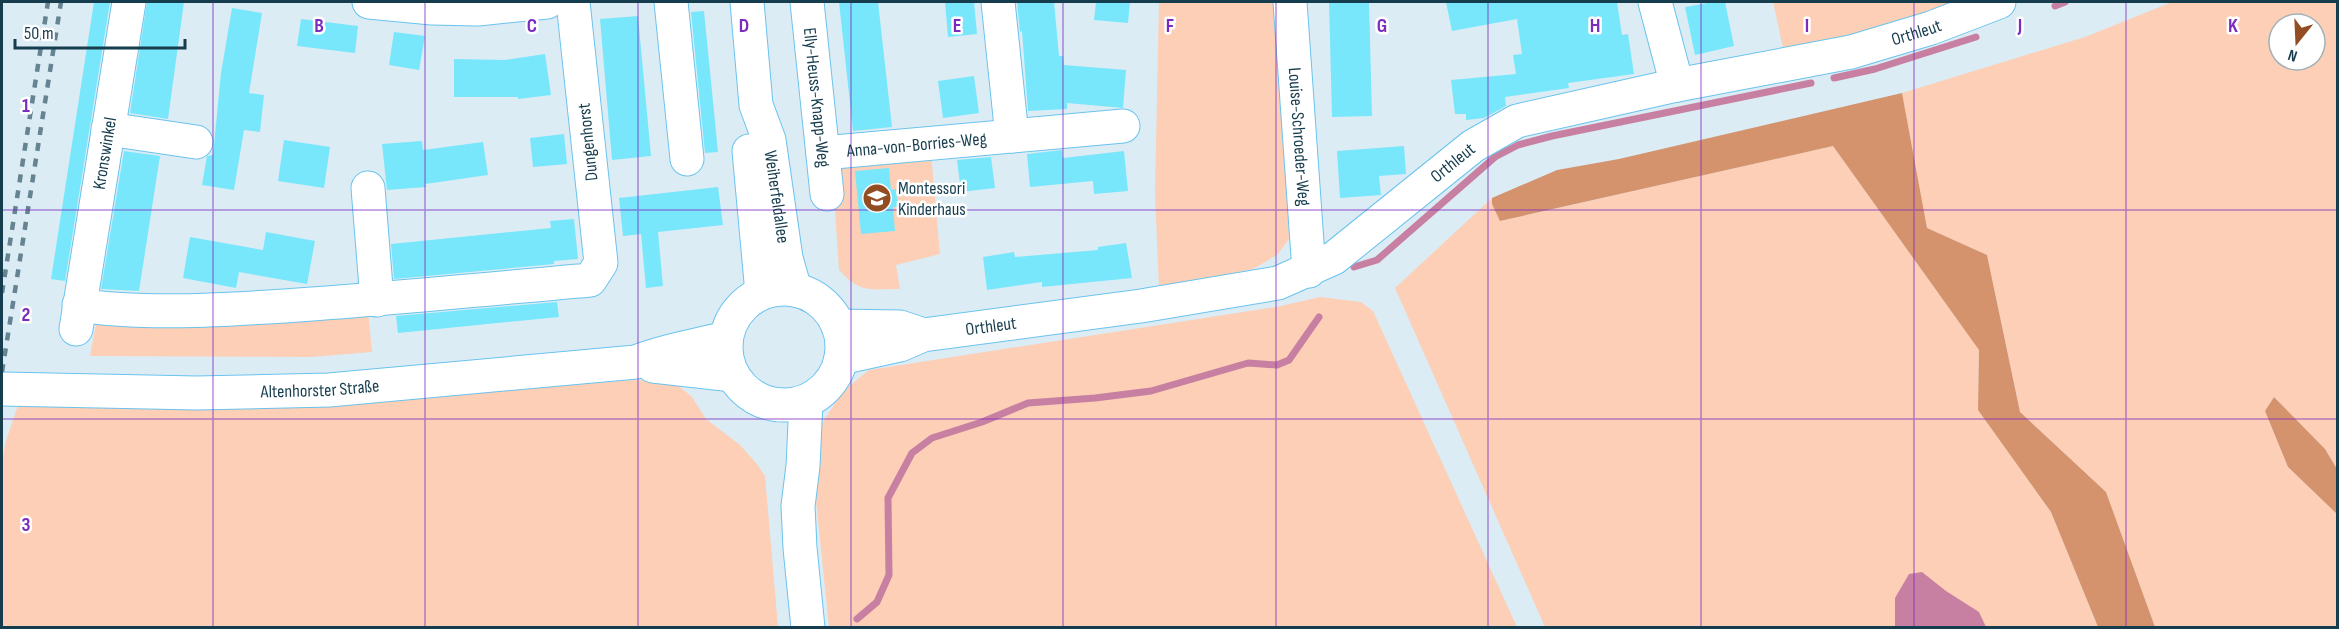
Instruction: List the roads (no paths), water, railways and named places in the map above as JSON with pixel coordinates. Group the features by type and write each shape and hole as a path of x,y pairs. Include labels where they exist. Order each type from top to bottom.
{"street":[{"name":"Kronswinkel","path":"129,2 77,317 106,309 242,308 377,300 590,280"},
{"path":"369,2 432,8 478,9 547,2"},
{"name":"Dungenhorst","path":"573,2 601,263 590,280"},
{"path":"671,2 687,159"},
{"name":"Weiherfeldallee","path":"747,2 756,105 769,140 786,258 795,290"},
{"name":"Elly-Heuss-Knapp-Weg","path":"807,2 827,194"},
{"name":"Anna-von-Borries-Weg","path":"998,2 1012,136"},
{"name":"Louise-Schroeder-Weg","path":"1290,2 1309,271"},
{"path":"1655,2 1677,85"},
{"name":"Orthleut","path":"841,358 900,345 923,335 1214,296 1278,283 1334,258 1473,146 1517,121 1677,85 1851,52 1931,28 2000,2"},
{"name":"Weiherfeldallee","path":"756,105 748,142 762,293"},
{"name":"Anna-von-Borries-Weg","path":"823,153 1123,126"},
{"path":"108,129 196,142"},
{"path":"368,188 377,300"},
{"path":"779,289 795,290 814,297 828,309 838,326 842,342 841,358 834,376 822,391 790,402 758,399 744,389 733,375 727,357 726,338 730,323 738,310 749,300 762,293 779,289"},
{"name":"Orthleut","path":"838,326 900,327 923,335"},
{"name":"Altenhorster Straße","path":"2,389 197,393 329,390 636,362 662,351 688,348 726,338"},
{"name":"Altenhorster Straße","path":"636,362 662,369 690,369 733,375"},
{"path":"790,402 808,627"}],"waterway":[{"path":"2055,6 2065,2"},
{"path":"1834,78 1875,69 1976,37"},
{"path":"1354,267 1377,260 1495,157 1518,145 1811,83"},
{"path":"857,619 877,602 889,575 888,498 912,453 932,438 982,422 1028,403 1151,391 1248,363 1277,365 1289,360 1319,317"}],"railway":[{"path":"2,293 48,2"},
{"path":"2,372 61,2"}],"place":[{"name":"Montessori Kinderhaus","path":"877,198"}]}
